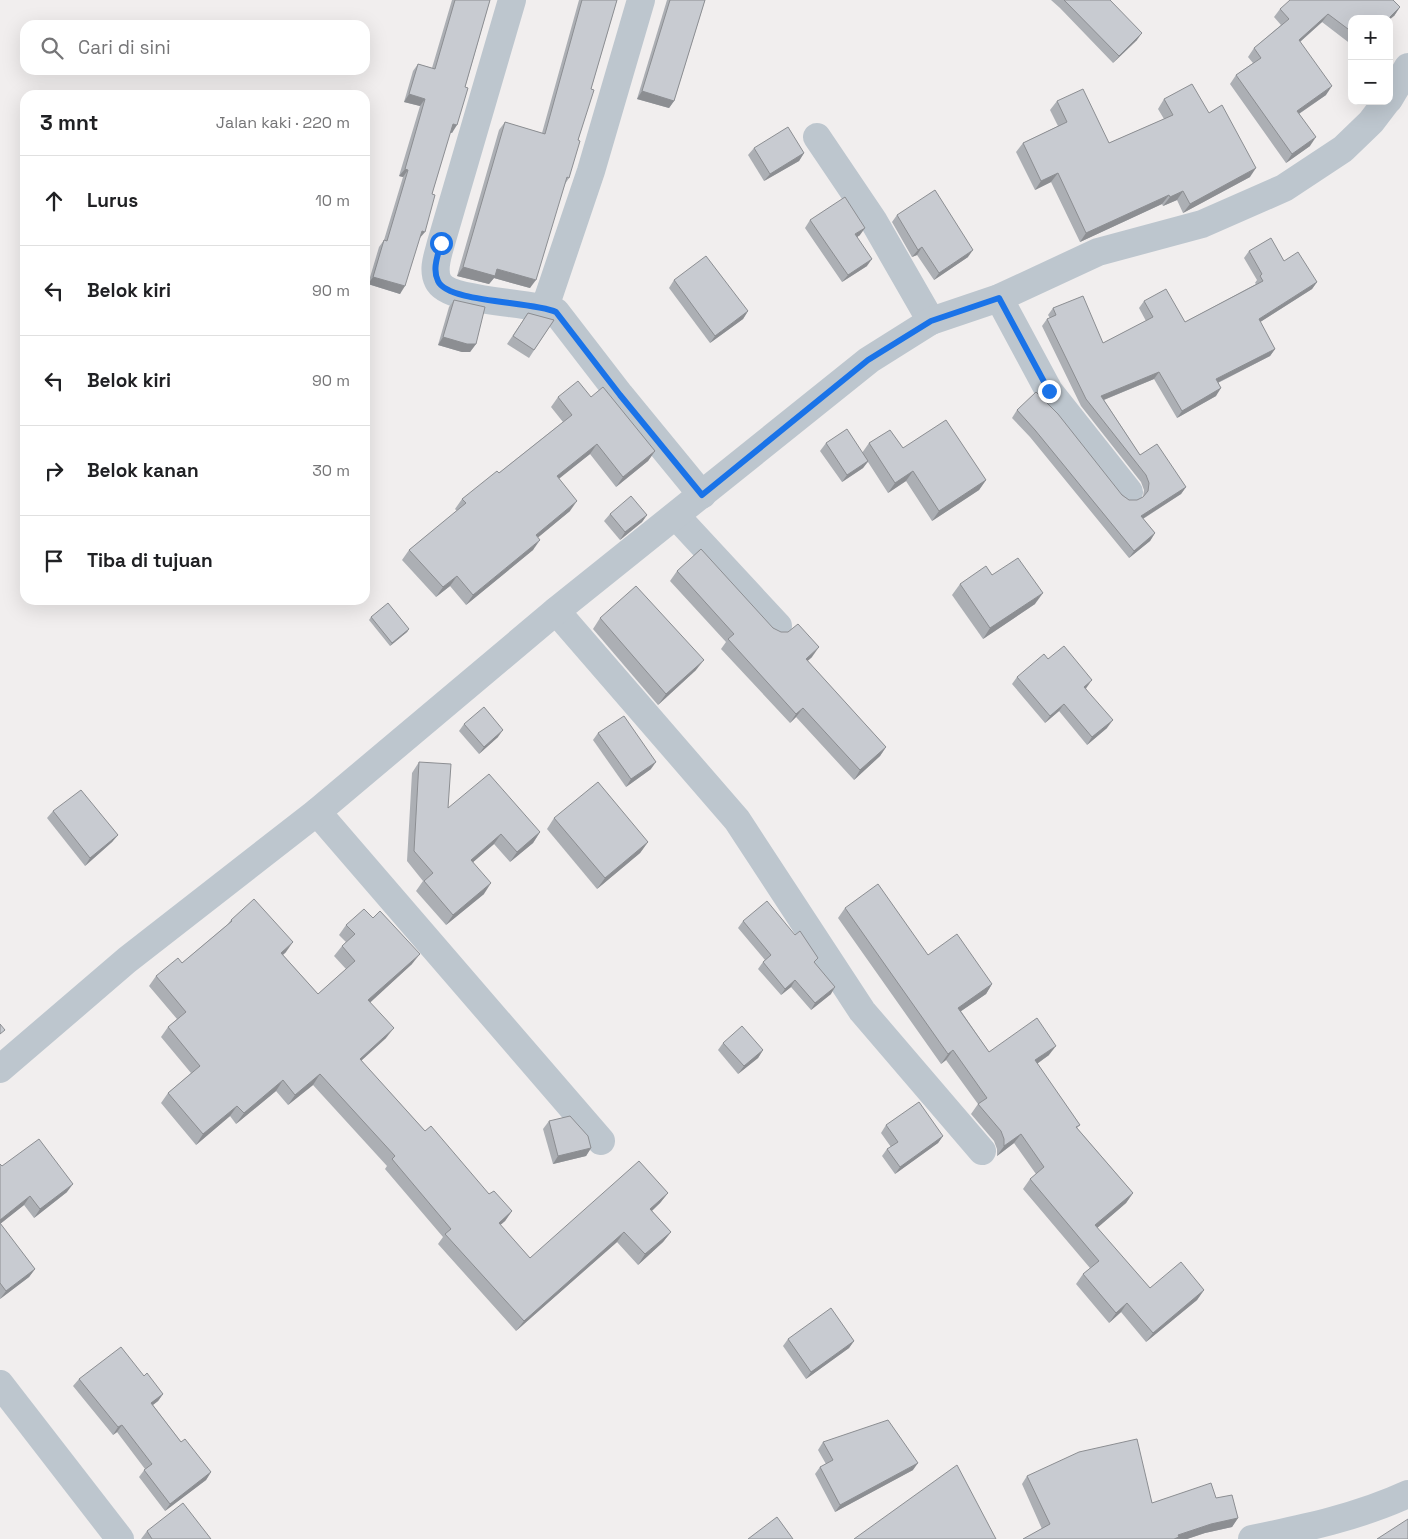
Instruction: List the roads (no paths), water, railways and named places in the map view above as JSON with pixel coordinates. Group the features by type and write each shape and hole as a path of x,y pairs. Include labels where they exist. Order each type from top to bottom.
{"street":[{"path":"512,0 435,269 438,282 447,292 516,305 545,307 556,312 620,395 702,495"},
{"path":"545,307 591,171 641,0"},
{"path":"1393,92 1408,67"},
{"path":"0,1069 127,960 318,812 556,611 868,360 931,321 999,298 1098,252 1202,224 1284,188 1343,149 1371,122 1384,105"},
{"path":"817,137 873,220 931,321"},
{"path":"999,298 1049,391 1129,492"},
{"path":"676,516 778,626"},
{"path":"556,611 737,820 862,1011 982,1151"},
{"path":"318,812 601,1141"},
{"path":"0,1384 120,1539"},
{"path":"1252,1539 1319,1525 1365,1511 1408,1494"}]}
